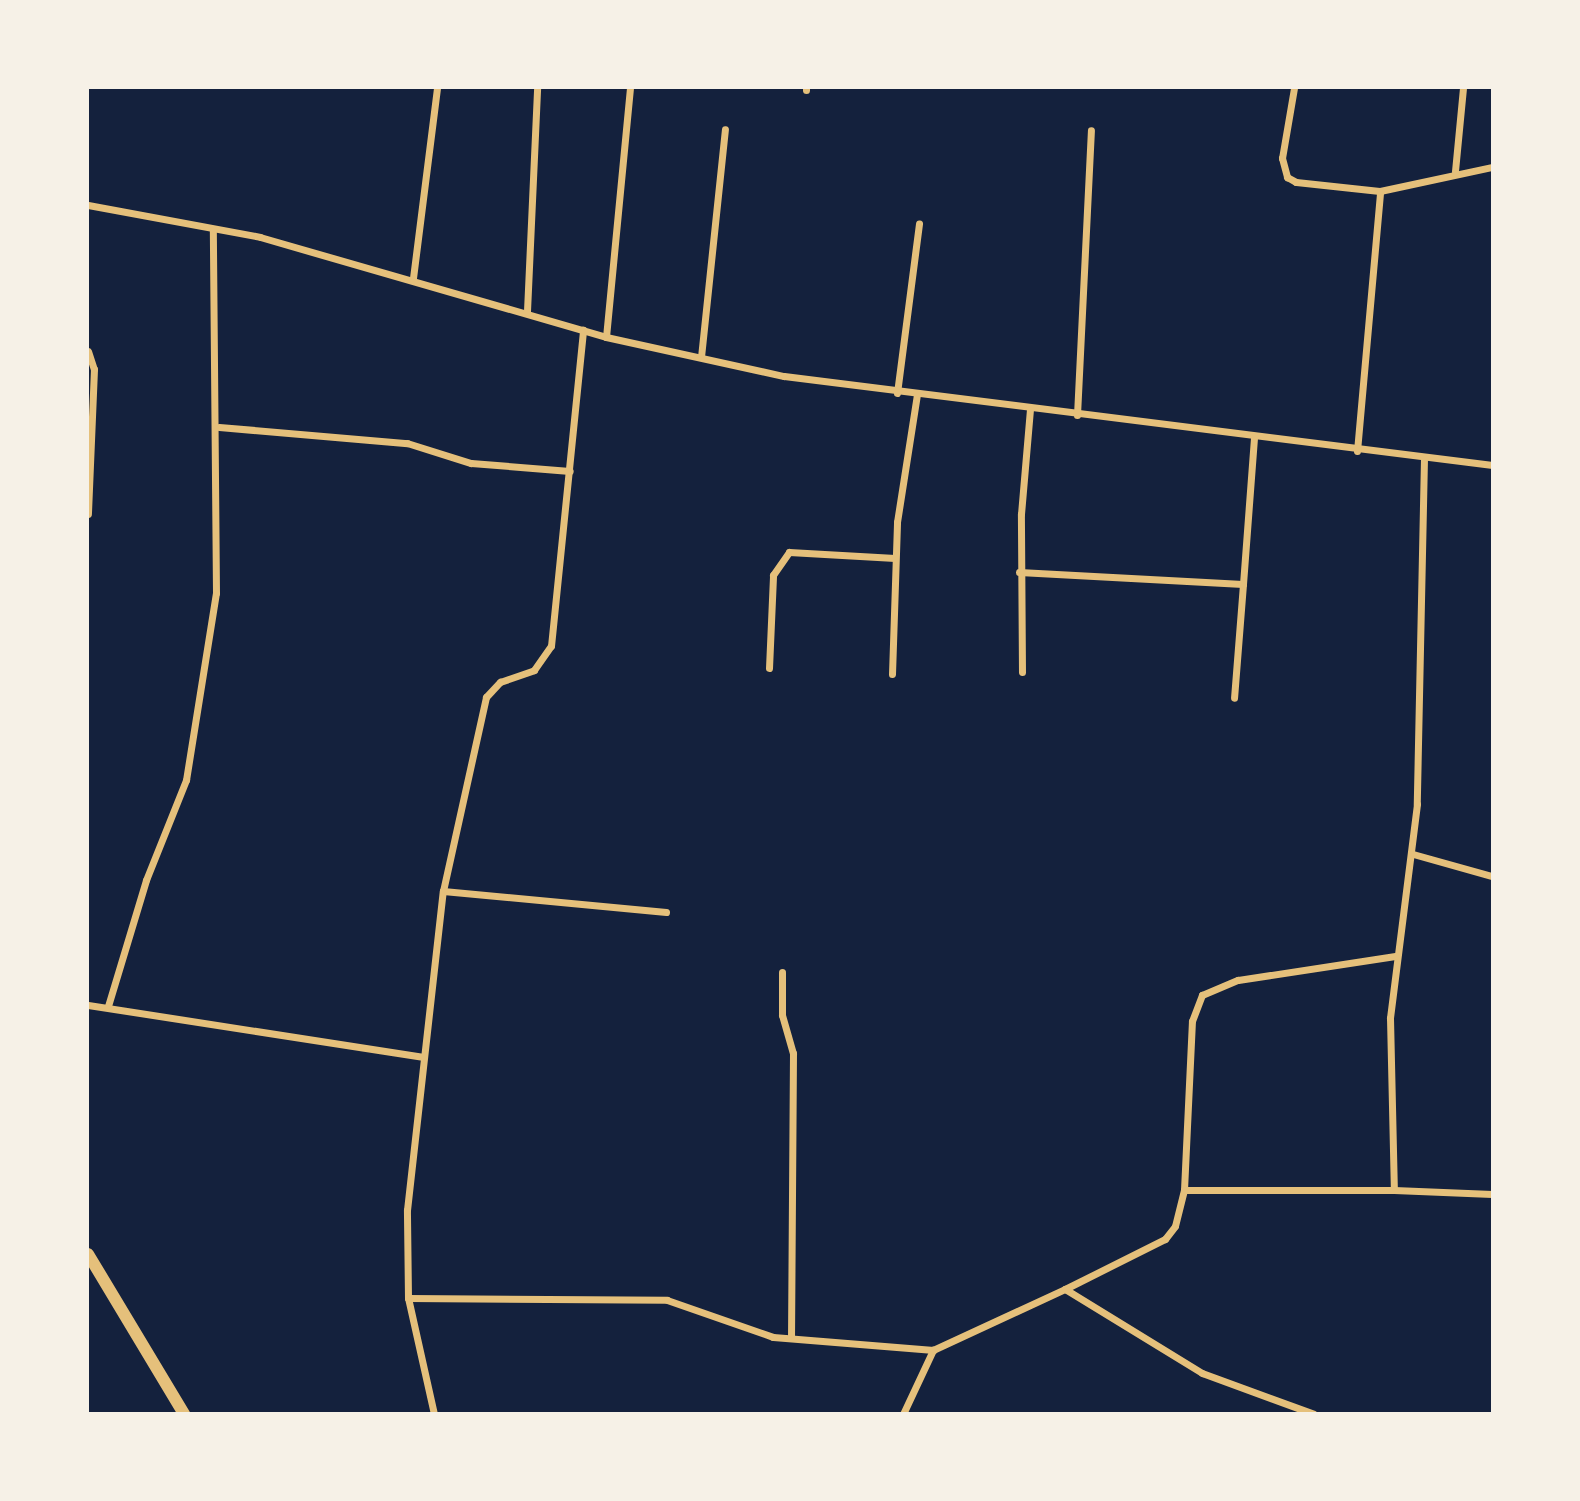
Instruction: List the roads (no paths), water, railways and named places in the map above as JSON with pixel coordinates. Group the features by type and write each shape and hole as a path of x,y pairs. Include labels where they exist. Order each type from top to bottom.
{"street":[{"path":"413,278 437,88"},
{"path":"527,311 537,88"},
{"path":"607,337 630,88"},
{"path":"1294,88 1282,158 1287,177 1380,191 1455,171 1493,167"},
{"path":"1455,171 1463,88"},
{"path":"701,357 725,129"},
{"path":"1077,415 1091,130"},
{"path":"1357,451 1380,191"},
{"path":"88,205 213,230 413,278 607,337 701,357 897,393 1357,451 1493,465"},
{"path":"897,393 919,223"},
{"path":"108,1006 146,880 186,780 216,593 219,427 213,230"},
{"path":"434,1413 408,1298 407,1210 422,1057 443,891 486,697 500,682 534,670 551,646 583,330"},
{"path":"88,351 94,360 88,514"},
{"path":"892,674 894,558 917,395"},
{"path":"1022,672 1019,572 1030,409"},
{"path":"219,427 430,446 471,463 570,471"},
{"path":"1234,698 1254,438"},
{"path":"1394,1191 1395,956 1413,854 1424,458"},
{"path":"769,668 773,575 789,552 894,558"},
{"path":"1019,572 1243,584"},
{"path":"1413,854 1493,876"},
{"path":"443,891 666,912"},
{"path":"408,1298 667,1300 791,1338 933,1350 1166,1239 1184,1190 1192,1021 1202,995 1238,980 1395,956"},
{"path":"782,972 782,1015 793,1053 791,1338"},
{"path":"88,1005 422,1057"},
{"path":"1184,1190 1493,1194"},
{"path":"88,1254 184,1413"},
{"path":"1065,1289 1202,1373 1314,1413"},
{"path":"903,1413 933,1350"}]}
